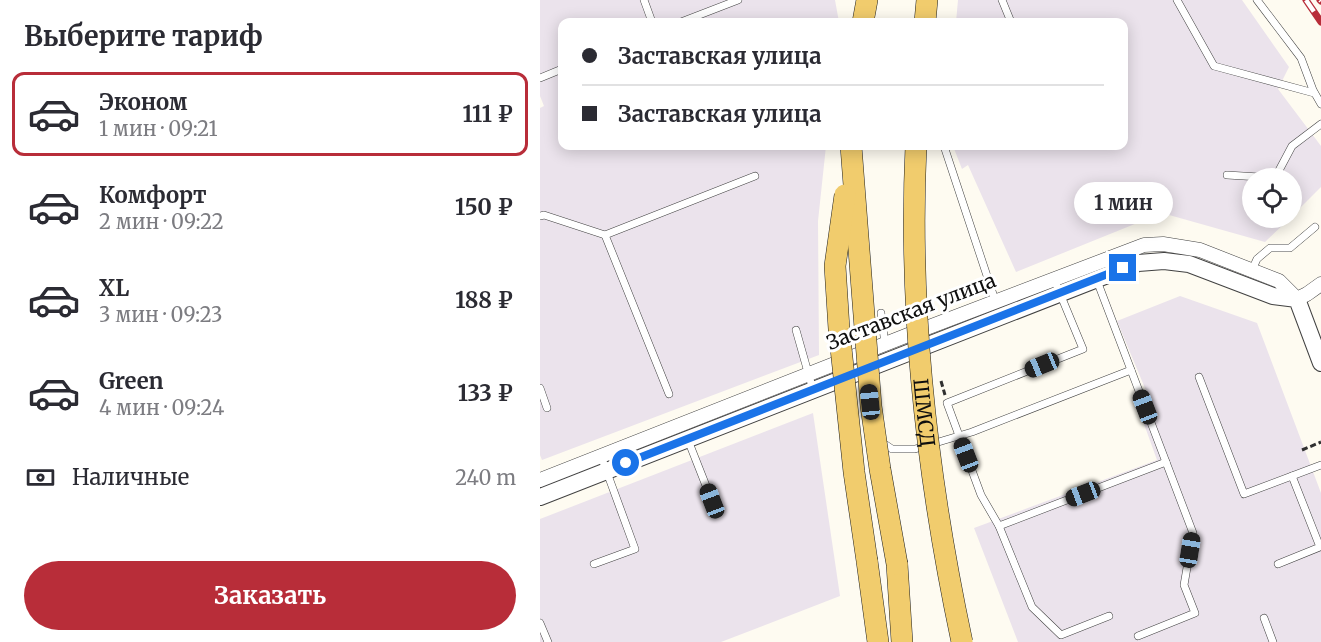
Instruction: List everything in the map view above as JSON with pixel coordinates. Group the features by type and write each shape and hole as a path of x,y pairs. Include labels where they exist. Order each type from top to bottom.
{"main road":[{"path":"864,18 867,0"},
{"path":"925,18 927,0"},
{"path":"851,150 835,266 839,329 854,472 878,642"},
{"path":"851,150 871,406 897,564 902,642"},
{"name":"ШМСД","path":"916,150 915,308 920,381 944,560 962,642"}],"street":[{"name":"Заставская улица","path":"811,382 866,369 998,309 1094,272 1144,245 1163,244 1200,250 1279,281 1297,298"},
{"name":"Заставская улица","path":"1094,272 1138,263 1173,262 1204,268 1273,296 1297,298"},
{"path":"1321,284 1297,298 1321,363"},
{"name":"Заставская улица","path":"540,480 603,463 685,432 811,382 885,344 998,309"},
{"name":"Заставская улица","path":"540,497 603,463"}],"lane":[{"path":"644,0 651,18"},
{"path":"691,18 738,0"},
{"path":"1002,0 1009,18"},
{"path":"1177,0 1214,66 1314,93"},
{"path":"1257,0 1301,58 1314,93 1321,104"},
{"path":"540,78 558,71"},
{"path":"1227,175 1275,178 1292,146 1321,124"},
{"path":"945,150 998,309"},
{"path":"540,216 544,215 605,235 755,176"},
{"path":"1252,270 1257,259 1270,248 1290,248 1315,227"},
{"path":"605,235 669,394"},
{"path":"1094,272 1193,533 1184,585 1195,613 1138,636"},
{"path":"1057,286 1083,349 947,403 981,495 999,526 1032,607 1061,635 1109,616"},
{"path":"881,313 885,344"},
{"path":"796,330 811,382"},
{"path":"866,369 873,435 892,449 915,449 958,436 1131,370"},
{"path":"1199,377 1244,494 1321,465"},
{"path":"540,388 547,408"},
{"path":"685,432 712,501"},
{"path":"999,526 1166,462"},
{"path":"594,564 635,549 603,463"},
{"path":"1278,564 1320,547 1292,476"},
{"path":"1264,618 1273,642"},
{"path":"540,623 548,642"}],"path":[{"path":"1302,450 1321,442"}],"shaded area":[{"path":"540,0 835,0 838,18 558,18 558,150 826,150 818,221 819,355 542,460 540,455 540,108 544,106 540,96"},
{"path":"958,0 1242,0 1289,67 1278,89 1321,146 1321,187 1302,206 1302,168 1242,168 1242,228 1280,228 1265,242 1162,213 1016,272 968,165 962,169 955,150 1128,150 1128,18 956,18"},
{"path":"1180,296 1257,323 1321,493 1321,642 1018,642 974,528 1157,460 1135,399 1147,393 1117,321"},
{"path":"813,413 840,596 721,642 540,642 540,519"}],"railway":[{"path":"1306,0 1321,22"}],"route":[{"path":"626,463 1123,268"}]}
